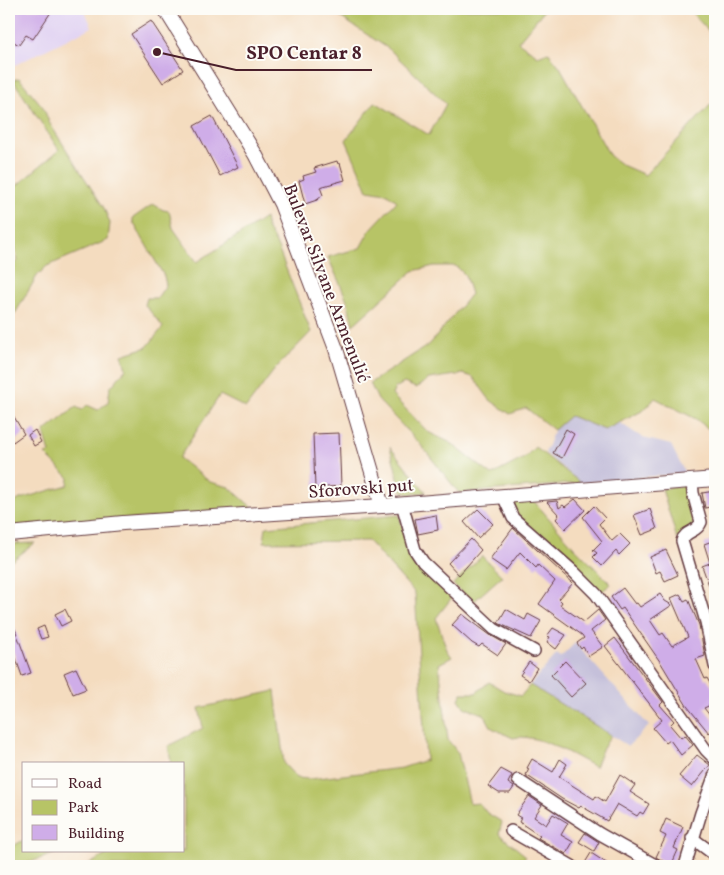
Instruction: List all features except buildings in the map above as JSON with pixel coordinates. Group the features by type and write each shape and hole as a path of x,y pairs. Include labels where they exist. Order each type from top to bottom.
{"street":[{"name":"Bulevar Silvane Armenulić","path":"164,9 255,154 281,204 336,349 382,506"},
{"name":"Sforovski put","path":"9,534 123,523 382,506 715,479"},
{"path":"692,481 692,493 701,522 697,529 686,534 682,541 706,622 715,666"},
{"path":"503,496 513,518 596,594 706,750 715,759"},
{"path":"402,504 415,550 424,562 494,629 534,651"},
{"path":"685,866 692,838 715,774"},
{"path":"518,780 600,834 657,866"},
{"path":"511,831 572,866"},
{"path":"692,838 715,855"}],"shaded area":[{"path":"9,9 84,9 92,27 9,68"},
{"path":"569,415 604,430 620,423 643,438 671,445 685,473 581,483 545,453 554,430"},
{"path":"575,643 649,726 628,746 530,685 557,654 561,657"}],"green space":[{"path":"328,9 545,9 518,42 538,56 548,52 560,67 610,156 622,165 645,175 715,100 715,434 696,419 655,398 644,410 605,430 570,416 554,430 526,408 510,414 490,400 473,377 463,374 429,379 416,388 404,383 395,388 392,395 428,432 449,442 492,475 524,458 535,447 581,483 459,493 420,444 378,400 370,383 430,344 471,294 465,275 456,266 434,266 413,271 353,325 347,300 328,257 360,248 370,230 397,201 386,193 368,190 346,140 375,102 429,135 446,104 389,49"},
{"path":"695,9 715,9 715,38 692,13"},
{"path":"19,78 43,107 50,124 104,208 110,223 108,240 47,266 37,276 9,324 9,267 18,261 9,228 9,192 59,150 13,80"},
{"path":"153,204 169,211 173,228 197,262 265,218 267,228 276,243 311,332 275,369 246,408 220,395 179,458 210,482 229,487 255,510 16,528 9,521 12,504 20,499 68,485 69,478 45,454 50,453 44,432 76,407 82,410 87,405 98,410 108,402 110,388 126,369 122,355 147,347 163,327 145,305 147,298 157,298 166,285 164,276 133,222 133,218"},
{"path":"390,447 426,492 409,494 401,490"},
{"path":"687,485 696,524 677,539 662,489"},
{"path":"533,500 573,546 611,584 601,592 512,513 512,501"},
{"path":"399,515 410,552 454,595 436,618 447,650 452,657 439,664 448,740 458,753 470,804 479,803 487,813 502,822 499,834 526,856 517,866 86,866 111,852 185,852 185,762 171,762 168,746 203,728 199,708 275,691 284,764 297,778 310,779 402,768 426,760 415,593 368,541 264,542 266,527"},
{"path":"35,543 9,563 9,544"},
{"path":"482,556 502,576 472,603 453,584"},
{"path":"489,682 504,691 521,696 530,685 611,735 595,767 566,751 533,738 513,738 492,728 484,714 465,708 459,699 462,693 476,693"},
{"path":"22,841 22,852 59,852 19,866 9,866 9,848"}],"place":[{"name":"SPO Centar 8","path":"157,52"}]}
